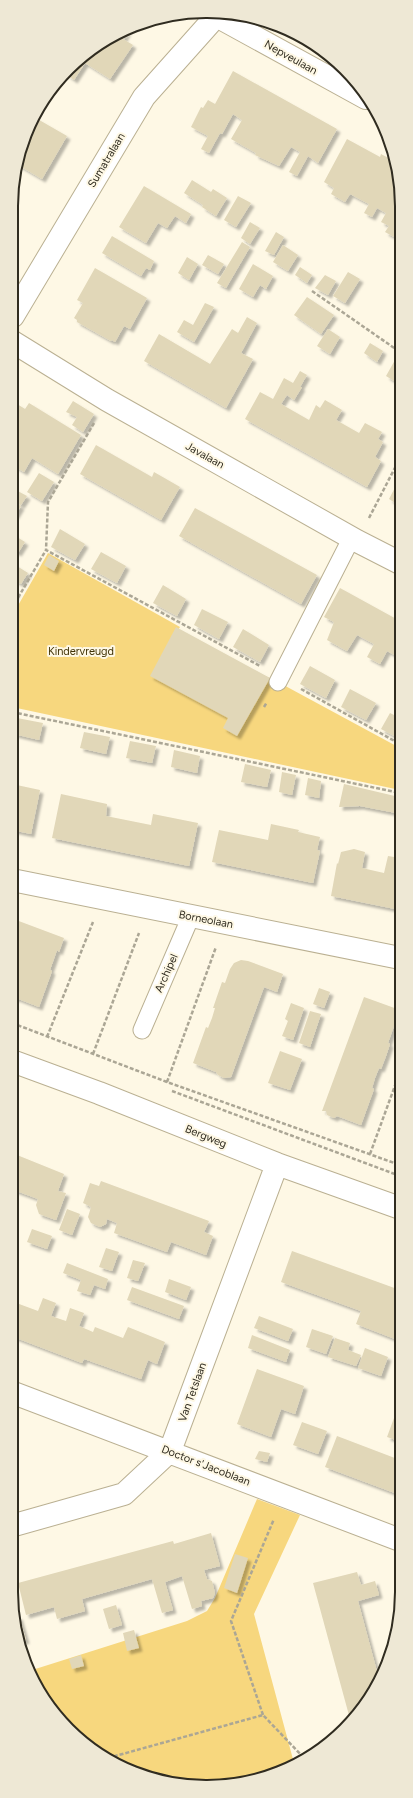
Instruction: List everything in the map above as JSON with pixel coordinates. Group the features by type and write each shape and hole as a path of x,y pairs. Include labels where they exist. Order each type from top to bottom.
{"street":[{"name":"Sumatralaan","path":"18,306 144,97 213,18"},
{"name":"Nepveulaan","path":"225,19 356,93"},
{"name":"Javalaan","path":"18,346 107,400 395,560"},
{"name":"Borneolaan","path":"18,881 395,957"},
{"name":"Bergweg","path":"18,1063 99,1093 277,1164 395,1206"},
{"name":"Van Tetslaan","path":"18,1524 124,1494 170,1451 277,1164"},
{"name":"Doctor s'Jacoblaan","path":"18,1395 170,1451 395,1538"}],"lane":[{"path":"279,680 355,539"},
{"name":"Archipel","path":"142,1030 191,916"}],"path":[{"path":"312,291 395,349"},
{"path":"18,598 46,550 48,502 107,400"},
{"path":"355,539 395,467"},
{"path":"46,550 279,680 395,741"},
{"path":"18,713 395,792"},
{"path":"47,1037 96,916"},
{"path":"93,1054 140,928"},
{"path":"167,1082 218,943"},
{"path":"18,1025 167,1082 395,1163"},
{"path":"370,1154 395,1086"},
{"path":"165,1089 395,1174"},
{"path":"284,1495 231,1621 263,1715 301,1755"},
{"path":"114,1756 263,1715"}],"green space":[{"name":"Kindervreugd","path":"48,553 180,627 153,672 263,675 278,682 395,745 395,789 18,708 18,606"},
{"path":"257,1499 300,1515 254,1614 293,1759 279,1766 255,1774 219,1780 194,1780 158,1774 134,1766 112,1755 73,1725 43,1686 34,1669 187,1621 207,1611 215,1598"}],"building":[{"path":"125,36 123,39 133,45 110,79 85,63 74,80 70,77 73,73 92,57 112,43"},
{"path":"233,71 337,129 318,163 308,156 297,176 289,172 300,152 291,147 279,166 255,155 256,153 231,139 242,120 233,114 209,153 201,149 208,136 191,127 201,107 203,108 208,100 215,104"},
{"path":"39,120 67,136 42,179 22,168 32,134"},
{"path":"347,139 380,157 381,154 389,158 395,194 395,237 385,232 389,226 381,222 386,213 377,208 372,217 364,213 369,204 350,194 345,202 331,194 334,188 324,182"},
{"path":"192,180 211,192 213,189 227,198 216,216 202,207 203,205 184,193"},
{"path":"144,186 191,214 186,223 175,216 167,228 158,223 146,243 119,227"},
{"path":"238,196 251,203 236,227 224,220"},
{"path":"250,222 260,228 250,244 241,238"},
{"path":"276,232 284,237 274,255 265,251"},
{"path":"112,236 154,261 150,270 146,268 141,276 102,253"},
{"path":"242,242 250,247 226,288 217,283"},
{"path":"283,245 298,255 288,271 273,262"},
{"path":"208,255 224,264 218,274 202,265"},
{"path":"187,257 198,264 189,280 178,273"},
{"path":"253,264 273,276 266,289 260,285 253,297 239,289"},
{"path":"300,267 312,275 307,283 295,275"},
{"path":"95,268 147,298 130,329 124,326 115,342 77,322 74,318 83,303 77,300"},
{"path":"348,272 360,279 345,303 333,296"},
{"path":"325,275 336,281 328,295 315,288"},
{"path":"307,297 334,315 321,334 294,315"},
{"path":"205,303 214,307 194,342 177,332 184,320 193,325"},
{"path":"247,317 257,323 241,353 253,359 226,408 144,361 159,334 210,364 232,329 238,333"},
{"path":"328,329 340,337 330,354 317,346"},
{"path":"370,343 383,351 377,362 364,353"},
{"path":"395,360 395,382 386,376"},
{"path":"300,371 307,375 300,387 302,387 294,400 287,395 281,404 309,420 316,405 320,408 325,400 342,410 336,420 359,433 365,423 382,432 378,439 383,442 375,457 381,461 367,487 245,419 260,392 273,399 284,378 293,383"},
{"path":"73,401 94,414 83,432 72,425 77,417 66,412"},
{"path":"29,403 81,435 58,474 32,458 24,472 18,468 18,405 25,409"},
{"path":"96,445 152,477 154,472 180,487 161,520 80,474"},
{"path":"39,473 54,482 42,501 27,492"},
{"path":"395,488 395,503 389,499"},
{"path":"18,491 27,496 21,505 18,503"},
{"path":"18,504 21,506 18,511"},
{"path":"195,508 317,575 301,604 179,536"},
{"path":"60,529 85,544 75,560 51,547"},
{"path":"18,538 25,542 18,553"},
{"path":"101,552 126,566 117,583 91,569"},
{"path":"49,555 59,561 54,571 44,565"},
{"path":"18,567 28,573 21,584 18,582"},
{"path":"163,585 186,599 177,616 153,603"},
{"path":"340,588 395,618 395,655 387,651 380,664 367,657 374,644 357,635 347,651 327,640 334,622 324,617"},
{"path":"202,609 228,622 219,639 194,625"},
{"path":"176,627 270,678 237,736 223,728 228,718 150,676"},
{"path":"243,629 269,645 260,662 233,647"},
{"path":"310,666 335,680 326,698 300,684"},
{"path":"350,689 376,703 366,720 341,707"},
{"path":"390,713 395,716 395,736 381,729"},
{"path":"18,718 43,723 39,740 18,735"},
{"path":"84,732 110,737 106,754 80,748"},
{"path":"130,741 156,746 152,763 126,758"},
{"path":"174,750 200,756 197,773 171,767"},
{"path":"245,764 271,770 267,787 241,782"},
{"path":"282,772 296,775 292,795 279,792"},
{"path":"308,778 321,781 319,798 305,795"},
{"path":"344,784 395,796 395,813 360,806 339,807"},
{"path":"18,785 40,790 31,834 18,831"},
{"path":"61,794 107,804 106,816 151,825 153,814 198,823 189,866 52,838"},
{"path":"271,824 299,830 298,832 320,837 317,850 320,851 313,883 212,862 219,830 268,840"},
{"path":"354,849 365,852 362,868 384,873 388,856 395,857 395,909 331,896 337,863 338,864 341,852"},
{"path":"18,921 64,938 59,952 57,950 50,970 52,971 39,1007 18,999"},
{"path":"241,960 248,961 283,974 277,992 264,987 231,1077 224,1078 216,1072 193,1063 206,1027 208,1028 212,1018 215,1008 213,1008 222,982 225,983 234,963"},
{"path":"319,988 330,992 324,1008 313,1004"},
{"path":"364,997 395,1008 395,1023 388,1043 390,1044 381,1069 379,1068 375,1078 372,1088 374,1089 361,1125 337,1116 334,1118 327,1115 326,1111 322,1111"},
{"path":"291,1003 304,1008 293,1040 282,1036 288,1021 285,1019"},
{"path":"310,1011 321,1014 310,1047 299,1043"},
{"path":"280,1051 302,1059 290,1090 268,1083"},
{"path":"18,1155 64,1174 58,1191 66,1193 56,1220 39,1214 36,1205 38,1199 18,1192"},
{"path":"101,1181 209,1221 204,1232 213,1236 206,1255 171,1242 167,1252 114,1233 117,1223 107,1219 106,1224 100,1227 91,1223 88,1217 91,1207 83,1203 90,1183 99,1186"},
{"path":"67,1209 80,1214 72,1235 59,1230"},
{"path":"32,1229 52,1236 47,1249 27,1242"},
{"path":"106,1248 119,1252 112,1271 99,1267"},
{"path":"292,1251 395,1288 395,1339 356,1324 361,1311 281,1282"},
{"path":"133,1260 145,1263 138,1281 127,1278"},
{"path":"67,1263 108,1279 105,1289 94,1285 90,1295 77,1291 81,1280 63,1273"},
{"path":"169,1279 191,1287 186,1300 165,1292"},
{"path":"132,1287 184,1306 179,1319 127,1300"},
{"path":"43,1298 56,1303 51,1316 66,1321 70,1308 84,1313 79,1326 93,1332 95,1327 123,1338 128,1327 165,1342 157,1364 148,1360 141,1379 84,1359 82,1363 18,1339 18,1304 38,1311"},
{"path":"259,1316 293,1329 288,1341 254,1328"},
{"path":"312,1329 333,1336 326,1354 306,1347"},
{"path":"252,1335 290,1350 286,1362 248,1348"},
{"path":"335,1338 350,1343 348,1350 361,1355 356,1366 328,1357"},
{"path":"365,1348 388,1357 381,1376 358,1368"},
{"path":"257,1369 304,1386 295,1414 281,1409 271,1437 237,1424"},
{"path":"394,1418 395,1418 395,1440 387,1437"},
{"path":"302,1422 327,1431 318,1454 293,1445"},
{"path":"337,1436 395,1458 395,1493 325,1467"},
{"path":"259,1451 270,1453 267,1462 255,1459"},
{"path":"211,1533 220,1566 204,1570 207,1579 212,1581 215,1593 213,1598 201,1601 202,1606 192,1609 182,1576 165,1582 173,1610 162,1613 152,1579 82,1599 85,1611 57,1619 54,1607 26,1615 18,1583 173,1541 174,1544"},
{"path":"235,1554 248,1558 237,1593 224,1588"},
{"path":"357,1572 361,1585 375,1581 379,1595 358,1601 377,1672 370,1686 349,1715 313,1583"},
{"path":"116,1605 122,1625 109,1629 103,1609"},
{"path":"21,1624 26,1640 24,1640"},
{"path":"134,1630 139,1648 127,1651 123,1633"},
{"path":"81,1655 84,1666 72,1669 69,1659"}]}
